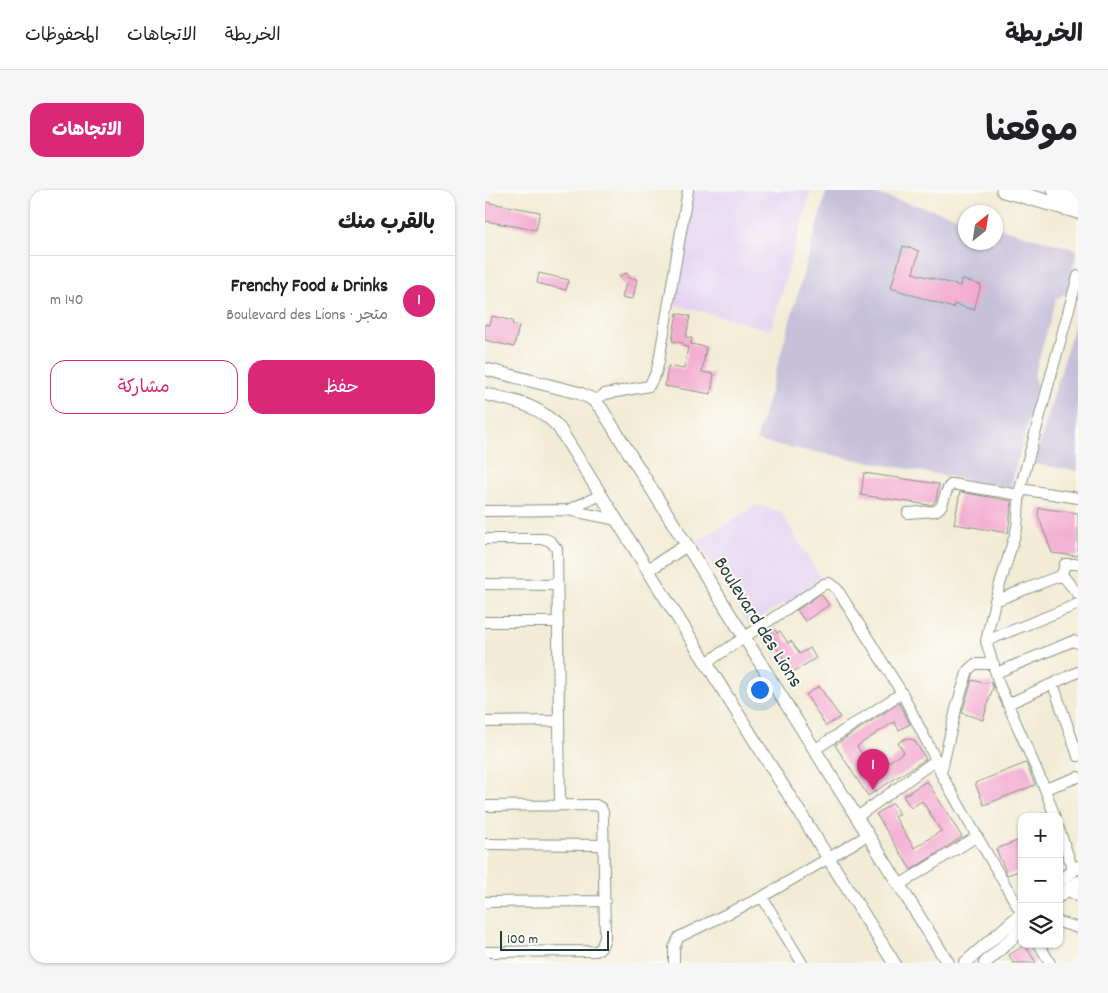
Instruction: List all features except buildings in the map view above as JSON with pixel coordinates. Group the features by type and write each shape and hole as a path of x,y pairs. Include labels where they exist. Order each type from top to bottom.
{"highway":[{"path":"1004,190 1078,211"},
{"path":"1055,190 1078,196"}],"main road":[{"name":"Boulevard des Lions","path":"485,369 579,393 594,401 601,408 948,963"},
{"path":"485,394 530,406 548,415 559,428 894,963"},
{"path":"648,570 687,546"},
{"path":"1066,891 1076,873"},
{"path":"965,963 1018,917"},
{"path":"985,963 1018,933"}],"street":[{"path":"594,401 605,394 649,386 653,380 659,361 688,190"},
{"path":"1054,813 999,684 986,641 995,601 1017,528 1020,492 1078,276"},
{"path":"908,513 939,510 947,488 952,484 1078,498"},
{"path":"567,510 601,495"},
{"path":"485,511 567,510 617,520"},
{"path":"485,539 545,539 550,541 557,549 560,805"},
{"path":"1062,575 1065,564 1078,564"},
{"path":"995,601 1062,575"},
{"path":"1062,575 1078,594"},
{"path":"706,663 824,584 829,583 837,588 902,693 936,760 941,774 1018,907"},
{"path":"485,584 557,585"},
{"path":"986,641 1078,604"},
{"path":"485,622 558,622"},
{"path":"941,774 957,705 968,670 975,664 995,668 1076,641"},
{"path":"1009,704 1078,672"},
{"path":"1053,684 1078,756"},
{"path":"814,750 902,693"},
{"path":"485,722 559,721"},
{"path":"857,817 936,760"},
{"path":"1045,789 1078,777"},
{"path":"485,806 596,805 601,808 603,812 605,902 605,938 601,948 596,951 485,952"},
{"path":"673,963 674,948 679,937 762,897 868,835"},
{"path":"899,885 976,837"},
{"path":"1063,839 1076,873"},
{"path":"485,844 604,845"},
{"path":"762,897 802,963"},
{"path":"485,902 605,902"},
{"path":"1063,923 1078,928"},
{"path":"1042,948 1051,963"}],"shaded area":[{"path":"693,190 811,190 771,330 672,304"},
{"path":"827,190 862,190 958,217 958,250 1003,250 1003,229 1077,250 1067,292 1056,300 1034,376 1037,387 1010,488 756,441"},
{"path":"1078,312 1078,471 1034,464"},
{"path":"757,505 781,512 822,580 749,625 698,542"}],"place":[{"name":"Frenchy Food & Drinks","path":"873,790"}]}
